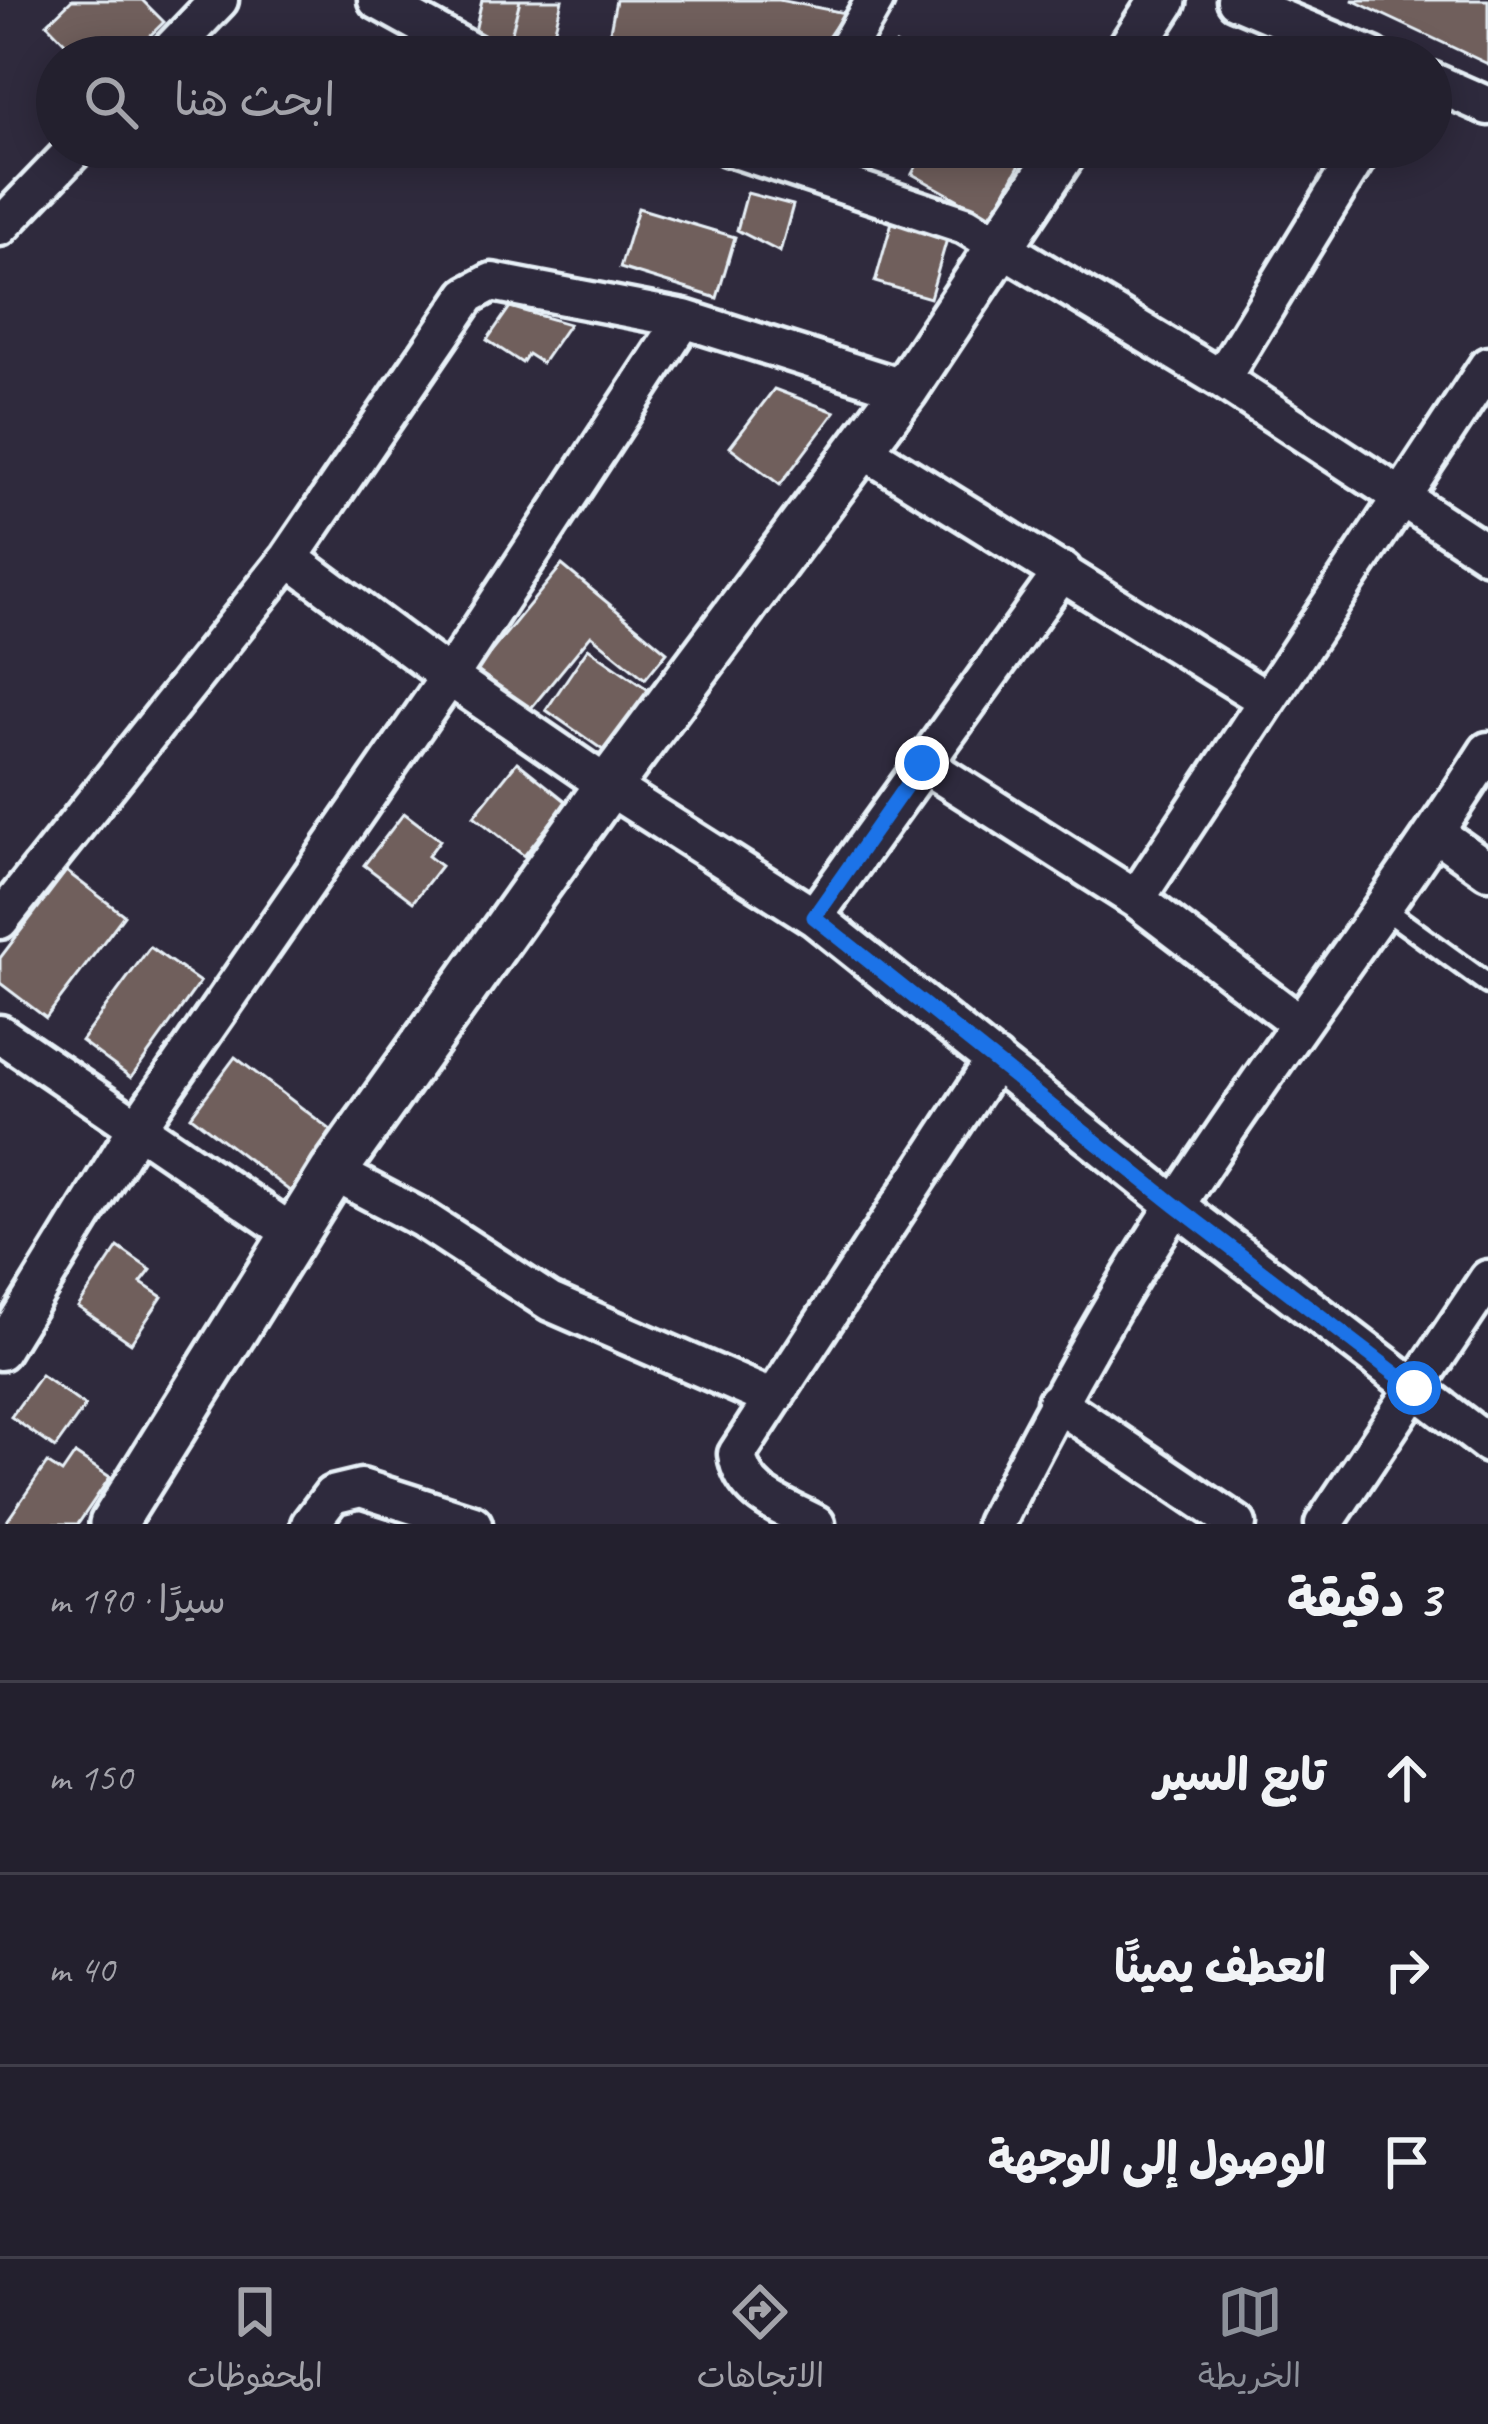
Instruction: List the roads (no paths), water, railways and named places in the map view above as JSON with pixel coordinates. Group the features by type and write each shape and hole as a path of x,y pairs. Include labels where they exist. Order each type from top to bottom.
{"street":[{"path":"184,36 219,0"},
{"path":"377,0 442,36"},
{"path":"854,36 875,0"},
{"path":"1140,36 1163,0"},
{"path":"1236,0 1323,36"},
{"path":"1452,90 1488,106"},
{"path":"7,205 52,168"},
{"path":"820,168 944,216 998,246 1221,380 1488,554"},
{"path":"112,1524 333,1172 608,786 862,449 1052,168"},
{"path":"1221,380 1350,168"},
{"path":"0,920 289,558 468,295 479,286 492,282 684,320 904,389"},
{"path":"0,1351 137,1128 449,677 684,320"},
{"path":"1136,899 1488,366"},
{"path":"862,449 1265,699"},
{"path":"289,558 449,677 608,786 814,917 1175,1205 1488,1444"},
{"path":"814,917 1063,571"},
{"path":"995,1524 1056,1402 1175,1205 1488,752"},
{"path":"922,763 1136,899 1300,1024"},
{"path":"1436,833 1488,870"},
{"path":"0,1034 292,1233"},
{"path":"816,1524 777,1515 740,1472 737,1454 995,1060"},
{"path":"333,1172 421,1218 550,1302 773,1399"},
{"path":"1324,1524 1488,1279"},
{"path":"1056,1402 1238,1524"},
{"path":"310,1524 332,1496 361,1488 473,1524"}],"lane":[{"path":"1383,908 1488,984"}]}
